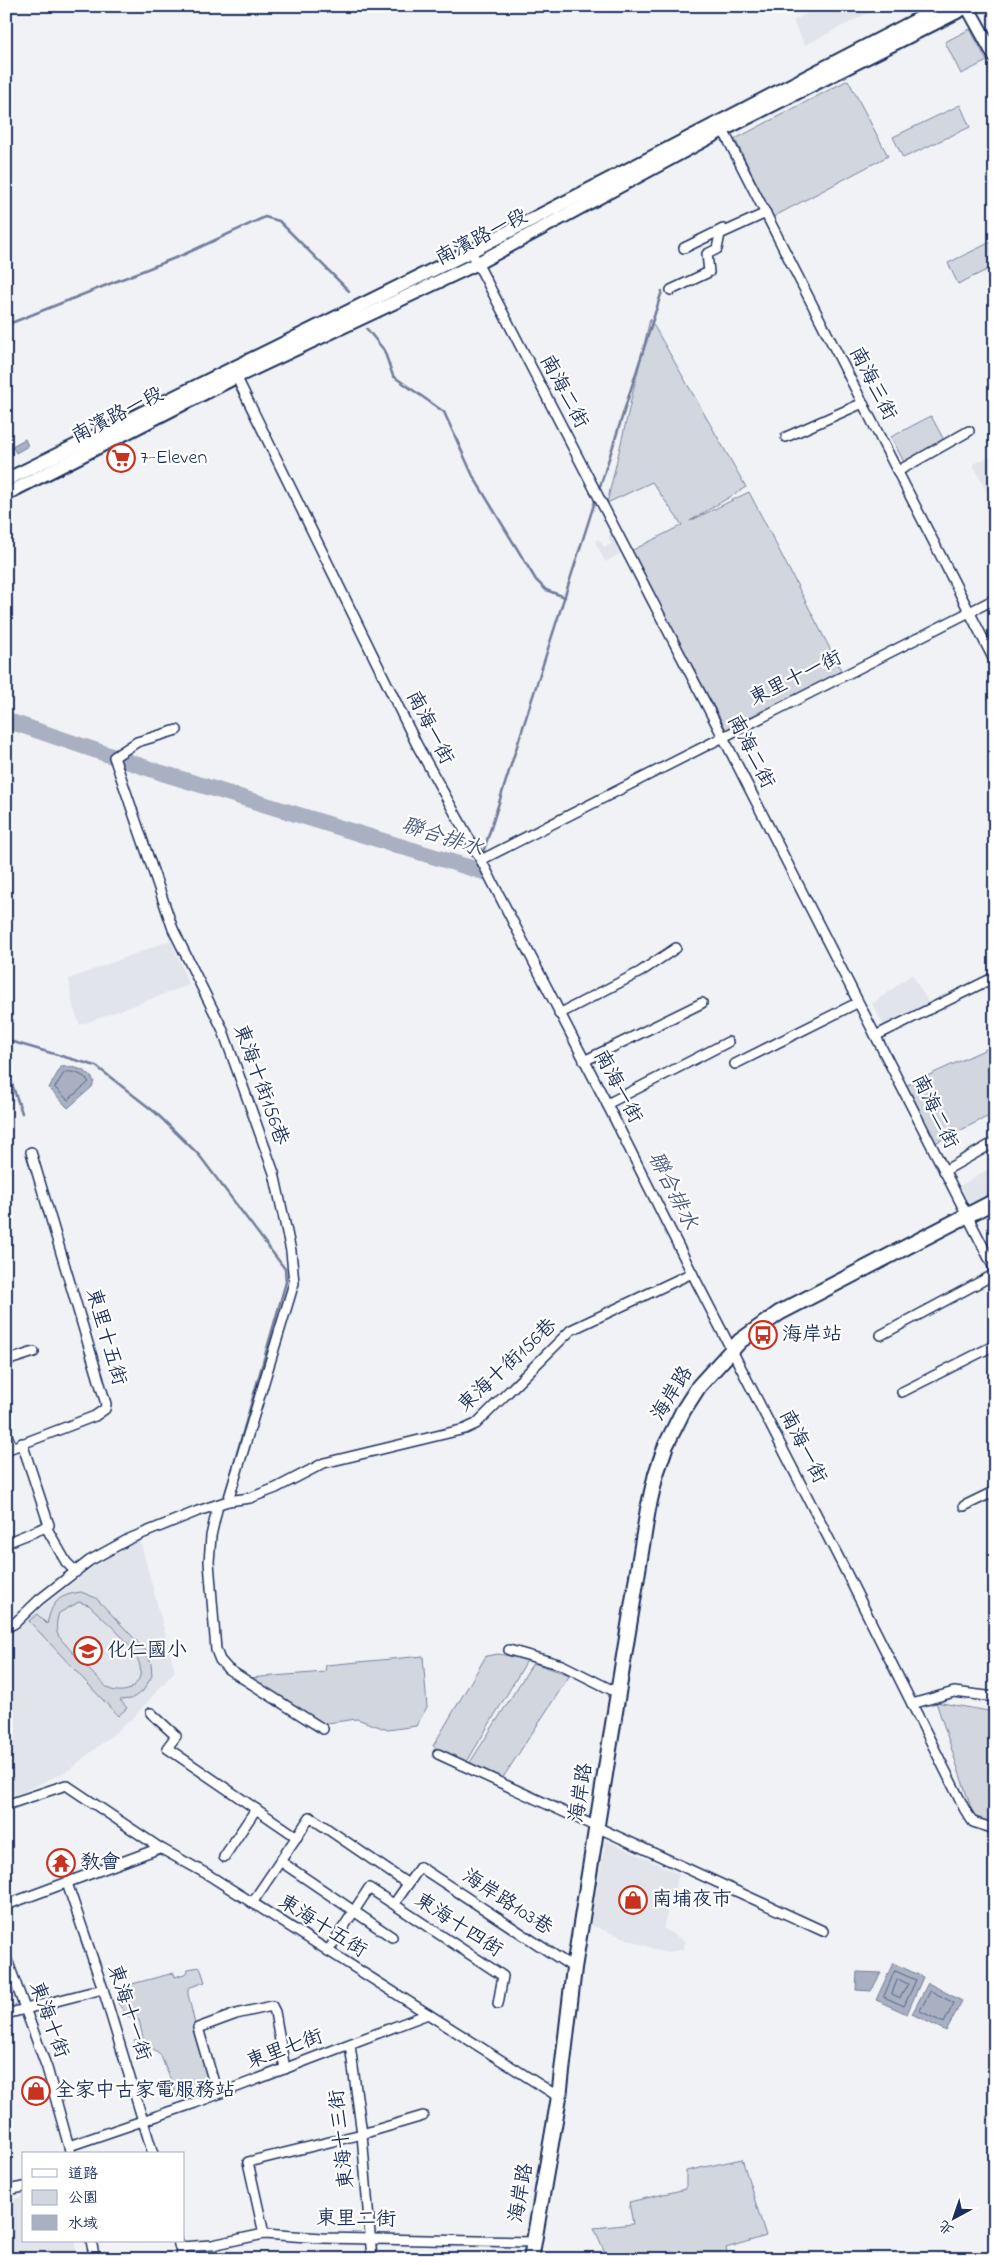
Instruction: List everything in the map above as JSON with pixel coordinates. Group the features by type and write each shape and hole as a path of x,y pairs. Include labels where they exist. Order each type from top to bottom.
{"main road":[{"name":"南濱路一段","path":"6,480 234,372 476,264 721,126 943,6"},
{"name":"南濱路一段","path":"6,494 234,372 471,251 721,126 968,7"},
{"path":"968,7 995,57"},
{"name":"海岸路","path":"531,2259 559,2097 574,1968 648,1509 656,1474 666,1445 683,1412 708,1375 740,1341 758,1326 995,1201"}],"street":[{"name":"南海三街","path":"721,126 995,662"},
{"path":"684,248 765,212"},
{"path":"671,290 709,272 707,254 717,248 720,234 765,212"},
{"name":"南海二街","path":"471,251 476,264 722,735 858,1003 877,1036 967,1216 992,1259 995,1272"},
{"name":"南海一街","path":"234,372 417,745 480,860 607,1104 730,1352 965,1810 973,1822 995,1829"},
{"path":"786,437 863,403"},
{"path":"898,471 969,432"},
{"name":"東里十一街","path":"480,860 722,735 995,599"},
{"name":"東海十街156巷","path":"177,730 137,742 114,757 173,929 222,1028 274,1173 291,1251 294,1283 228,1502"},
{"path":"559,1014 640,972 676,948"},
{"path":"877,1036 995,977"},
{"path":"584,1061 702,1003"},
{"path":"735,1064 858,1003"},
{"path":"607,1104 728,1042"},
{"path":"944,1171 995,1142"},
{"name":"東里十五街","path":"9,1449 95,1416 105,1409 106,1404 32,1152"},
{"path":"881,1335 995,1272"},
{"name":"東海十街156巷","path":"6,1628 15,1623 39,1600 89,1561 130,1539 198,1511 250,1498 276,1488 324,1463 465,1430 486,1416 571,1330 692,1273"},
{"path":"902,1392 995,1346"},
{"path":"6,1361 34,1352"},
{"path":"6,1433 9,1449"},
{"path":"6,1543 49,1525 22,1443"},
{"path":"964,1506 995,1491"},
{"path":"218,1505 211,1536 209,1562 216,1650 220,1660 235,1674 323,1729"},
{"path":"46,1527 66,1562 76,1572"},
{"path":"509,1650 562,1665 618,1693"},
{"path":"912,1704 949,1693 965,1692 995,1697"},
{"path":"150,1713 176,1736 167,1748 297,1837 252,1903"},
{"path":"438,1754 823,1932"},
{"name":"東海十五街","path":"6,1806 66,1786 160,1848 252,1903 559,2097"},
{"path":"224,1857 256,1809"},
{"name":"東海十四街","path":"297,1837 310,1817 408,1884"},
{"path":"6,1905 160,1848"},
{"path":"280,1861 392,1937"},
{"name":"海岸路103巷","path":"408,1884 420,1867 574,1968"},
{"name":"東海十一街","path":"67,1883 103,1989 152,2152"},
{"path":"394,1904 408,1884"},
{"name":"東海十四街","path":"354,1911 369,1888 394,1904 503,1976 498,2004"},
{"path":"328,1951 354,1911"},
{"name":"東海十街","path":"6,1957 48,2068 70,2150"},
{"path":"6,2014 103,1989"},
{"path":"217,2093 198,2028 236,2014 272,2006 276,2012 285,2069"},
{"name":"東里七街","path":"70,2150 144,2120 350,2045 428,2014"},
{"name":"東海十三街","path":"350,2045 362,2134 372,2259"},
{"path":"264,2234 248,2162 362,2134 423,2116"},
{"path":"6,2190 22,2187"},
{"name":"東里二街","path":"179,2244 212,2245 264,2234 322,2238 534,2242"},
{"path":"91,2242 95,2259"},
{"path":"179,2244 183,2259"}],"shaded area":[{"path":"821,6 877,6 878,8 805,45 793,21"},
{"path":"995,454 995,496 990,498 973,464"},
{"path":"614,533 623,552 605,562 595,541 599,539 604,547 611,544 608,536"},
{"path":"171,940 189,985 80,1025 73,1006 69,979"},
{"path":"912,974 931,1008 886,1029 872,1004"},
{"path":"995,1165 995,1192 966,1206 958,1187"},
{"name":"化仁國小","path":"140,1540 175,1671 133,1718 69,1770 6,1800 6,1630 18,1626 95,1565"},
{"name":"南埔夜市","path":"606,1840 679,1874 663,1928 685,1942 683,1949 665,1953 590,1925"},
{"path":"22,2197 22,2242 74,2242 79,2259 6,2259 6,2200"}],"green space":[{"path":"970,29 987,61 961,74 945,42"},
{"path":"848,80 888,156 773,217 735,139"},
{"path":"960,105 970,127 903,158 893,137"},
{"path":"995,240 995,266 958,284 948,263"},
{"path":"650,319 746,487 690,521 749,492 842,672 729,735 631,551 682,525 652,482 607,503"},
{"path":"931,416 945,442 905,464 891,437"},
{"path":"995,1045 995,1113 931,1145 903,1087"},
{"path":"81,1592 96,1598 147,1652 152,1676 143,1691 131,1699 120,1700 127,1708 118,1716 29,1621 37,1614 47,1624 51,1610 57,1601 73,1593","holes":["79,1602 89,1605 129,1645 136,1657 140,1668 139,1679 130,1689 119,1691 108,1688 58,1635 56,1627 59,1613"]},
{"path":"498,1654 528,1659 465,1765 433,1746 486,1656"},
{"path":"423,1656 427,1707 416,1726 388,1730 357,1719 320,1724 248,1678 325,1672 326,1665"},
{"path":"533,1663 570,1675 502,1779 469,1764"},
{"path":"936,1702 995,1712 995,1823 974,1817"},
{"path":"200,1967 205,1982 188,1988 188,1994 211,2079 206,2082 206,2088 178,2098 160,2054 152,2048 137,2048 134,2040 143,2038 139,2020 128,2017 118,2003 128,2000 124,1986 174,1973 175,1977 187,1973 188,1969"},
{"path":"742,2159 766,2236 726,2248 729,2259 608,2259 594,2228 633,2224 629,2202 686,2189 686,2171"}],"water":[{"path":"25,439 28,446 16,453 12,446"},
{"path":"61,1067 80,1069 94,1081 92,1087 68,1108 49,1088"},
{"path":"893,1963 923,1977 907,2014 876,2000"},
{"path":"857,1972 881,1973 871,1991 856,1990"},
{"path":"928,1983 962,2001 946,2031 912,2014"}],"waterway":[{"path":"6,325 185,254 265,217 279,221 349,291"},
{"path":"599,490 662,291"},
{"path":"367,329 384,350 393,376 444,412 473,476 536,580 546,590 565,597"},
{"path":"482,856 596,498"},
{"name":"聯合排水","path":"6,720 162,773 484,872"},
{"name":"聯合排水","path":"518,941 581,1063"},
{"path":"6,1040 96,1066 156,1113 199,1155 285,1269 286,1282 225,1495"},
{"path":"6,1067 22,1113"}],"place":[{"name":"7-Eleven","path":"121,458"},
{"name":"海岸站","path":"763,1335"},
{"name":"化仁國小","path":"88,1651"},
{"name":"教會","path":"61,1863"},
{"name":"南埔夜市","path":"633,1900"},
{"name":"全家中古家電服務站","path":"36,2091"}]}
